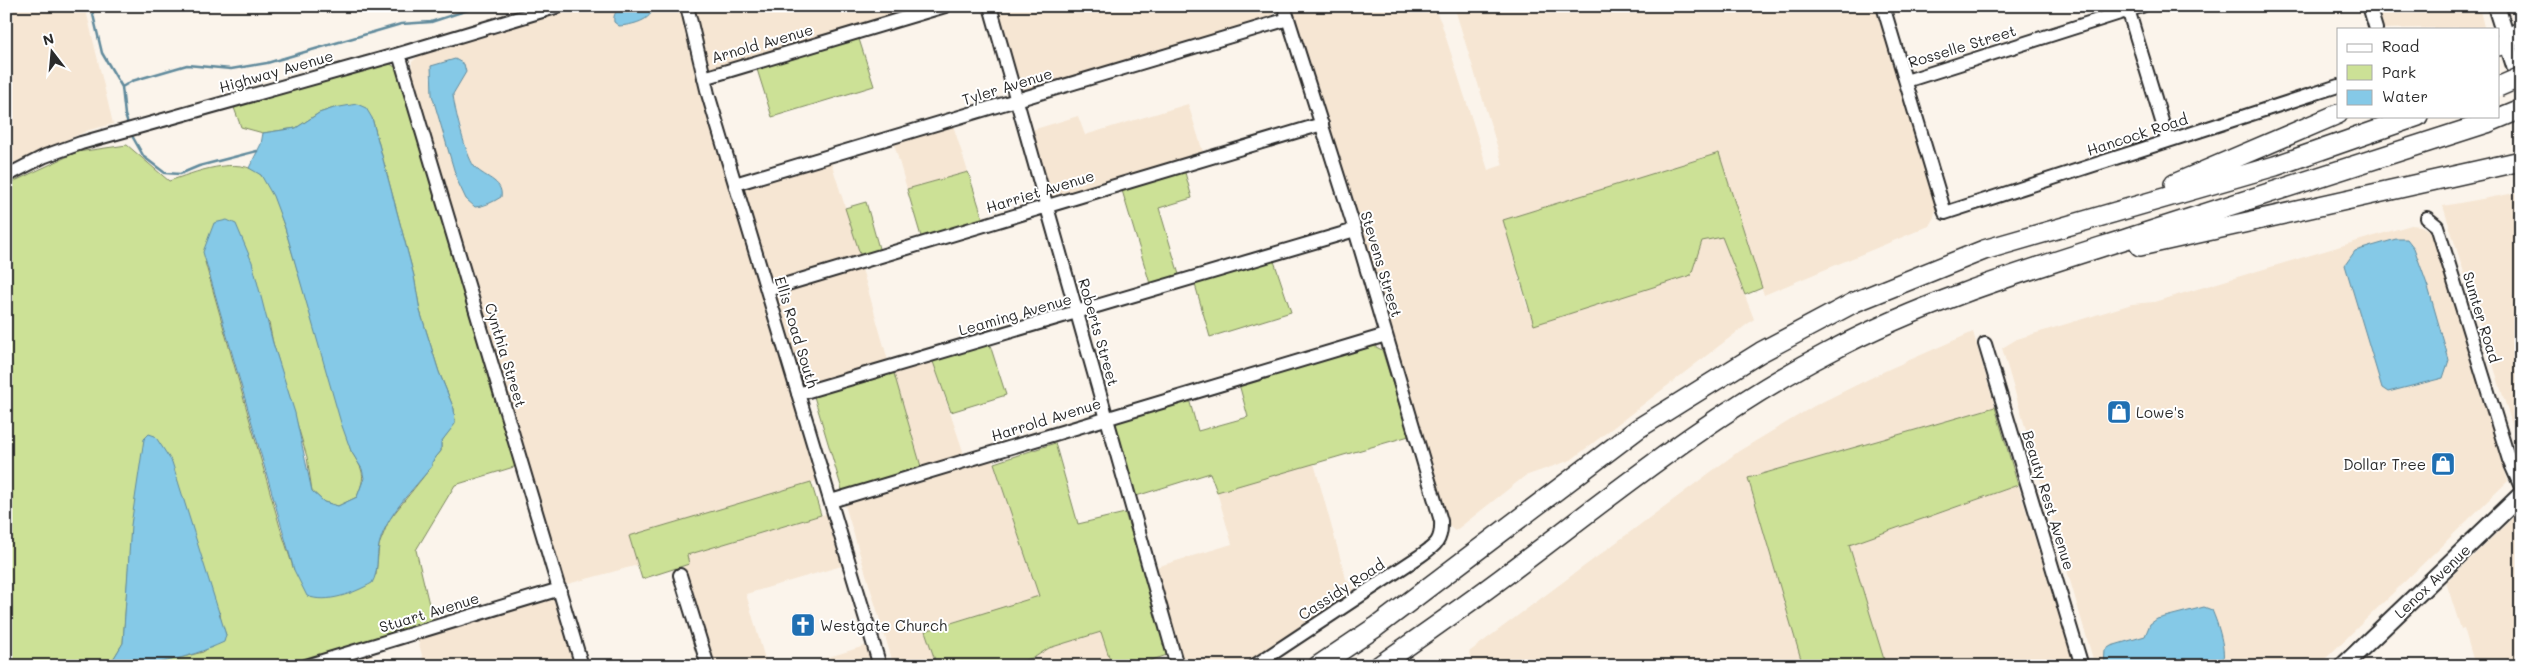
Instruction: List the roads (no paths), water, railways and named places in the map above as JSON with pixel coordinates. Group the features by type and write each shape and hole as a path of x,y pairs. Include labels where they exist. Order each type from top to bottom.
{"highway":[{"path":"2500,86 2521,77"},
{"path":"2500,118 2521,109"},
{"path":"2096,217 2337,114"},
{"path":"1318,666 1376,628 1639,428 1761,352 1855,302 1984,250 2275,166 2412,118"},
{"path":"1379,666 1504,576 1670,450 1776,380 1894,320 2024,272 2499,118"},
{"path":"2024,272 2521,161"}],"main road":[{"path":"2496,6 2509,39 2521,85"},
{"name":"Lenox Avenue","path":"2344,666 2521,495"}],"street":[{"name":"Highway Avenue","path":"6,176 45,156 99,138 399,54 559,6"},
{"name":"Ellis Road South","path":"687,6 704,78 880,666"},
{"name":"Arnold Avenue","path":"704,78 945,6"},
{"name":"Roberts Street","path":"990,6 1177,666"},
{"name":"Stevens Street","path":"1284,6 1355,230 1441,521 1442,533"},
{"path":"1884,6 1906,80"},
{"name":"Rosselle Street","path":"1906,80 2128,8 2142,6"},
{"path":"2369,6 2376,28"},
{"path":"2128,8 2168,141"},
{"name":"Tyler Avenue","path":"735,184 1288,19"},
{"name":"Cynthia Street","path":"399,54 582,666"},
{"name":"Hancock Road","path":"1906,80 1945,213 2337,86"},
{"name":"Harriet Avenue","path":"767,290 1322,124"},
{"name":"Sumter Road","path":"2427,218 2437,226 2509,460 2521,487"},
{"name":"Leaming Avenue","path":"798,394 1355,230"},
{"name":"Harrold Avenue","path":"830,501 1386,336"},
{"name":"Beauty Rest Avenue","path":"1985,344 2082,666"},
{"name":"Cassidy Road","path":"1254,666 1420,556 1435,545 1442,533"},
{"path":"680,575 708,666"},
{"name":"Stuart Avenue","path":"306,666 560,589"}],"water":[{"path":"624,6 653,6 652,11 645,19 629,25 619,26 614,22 614,17 617,11"},
{"path":"455,59 464,64 466,72 453,94 467,152 474,166 496,183 501,191 501,197 475,207 466,199 457,180 432,95 431,66"},
{"path":"357,104 366,108 372,118 414,276 420,311 439,372 454,409 455,424 441,442 441,451 432,462 432,466 401,503 388,523 379,545 372,583 340,596 323,599 307,596 294,570 203,252 214,223 227,220 236,224 252,262 273,343 295,413 312,491 324,502 338,506 357,497 364,478 362,469 351,451 341,423 285,228 273,196 261,175 249,168 261,144 263,133 296,128 319,113"},
{"path":"2396,239 2407,239 2414,248 2428,287 2449,360 2443,378 2388,392 2382,388 2345,265 2355,251"},
{"path":"149,434 155,436 172,462 226,635 224,642 182,658 139,665 109,666 123,643 131,525 144,439"},
{"path":"2204,607 2212,610 2219,630 2223,645 2222,666 2104,666 2105,650 2111,646 2145,636 2150,624 2157,619"}],"waterway":[{"path":"91,6 102,53 122,87"},
{"path":"129,127 125,115 122,87 132,81 187,65 231,69 267,63 401,24 431,22 480,6"},
{"path":"131,134 144,157 165,173 180,174 199,166 257,151"}],"place":[{"name":"Lowe's","path":"2119,412"},
{"name":"Dollar Tree","path":"2443,464"},
{"name":"Westgate Church","path":"803,625"}]}
